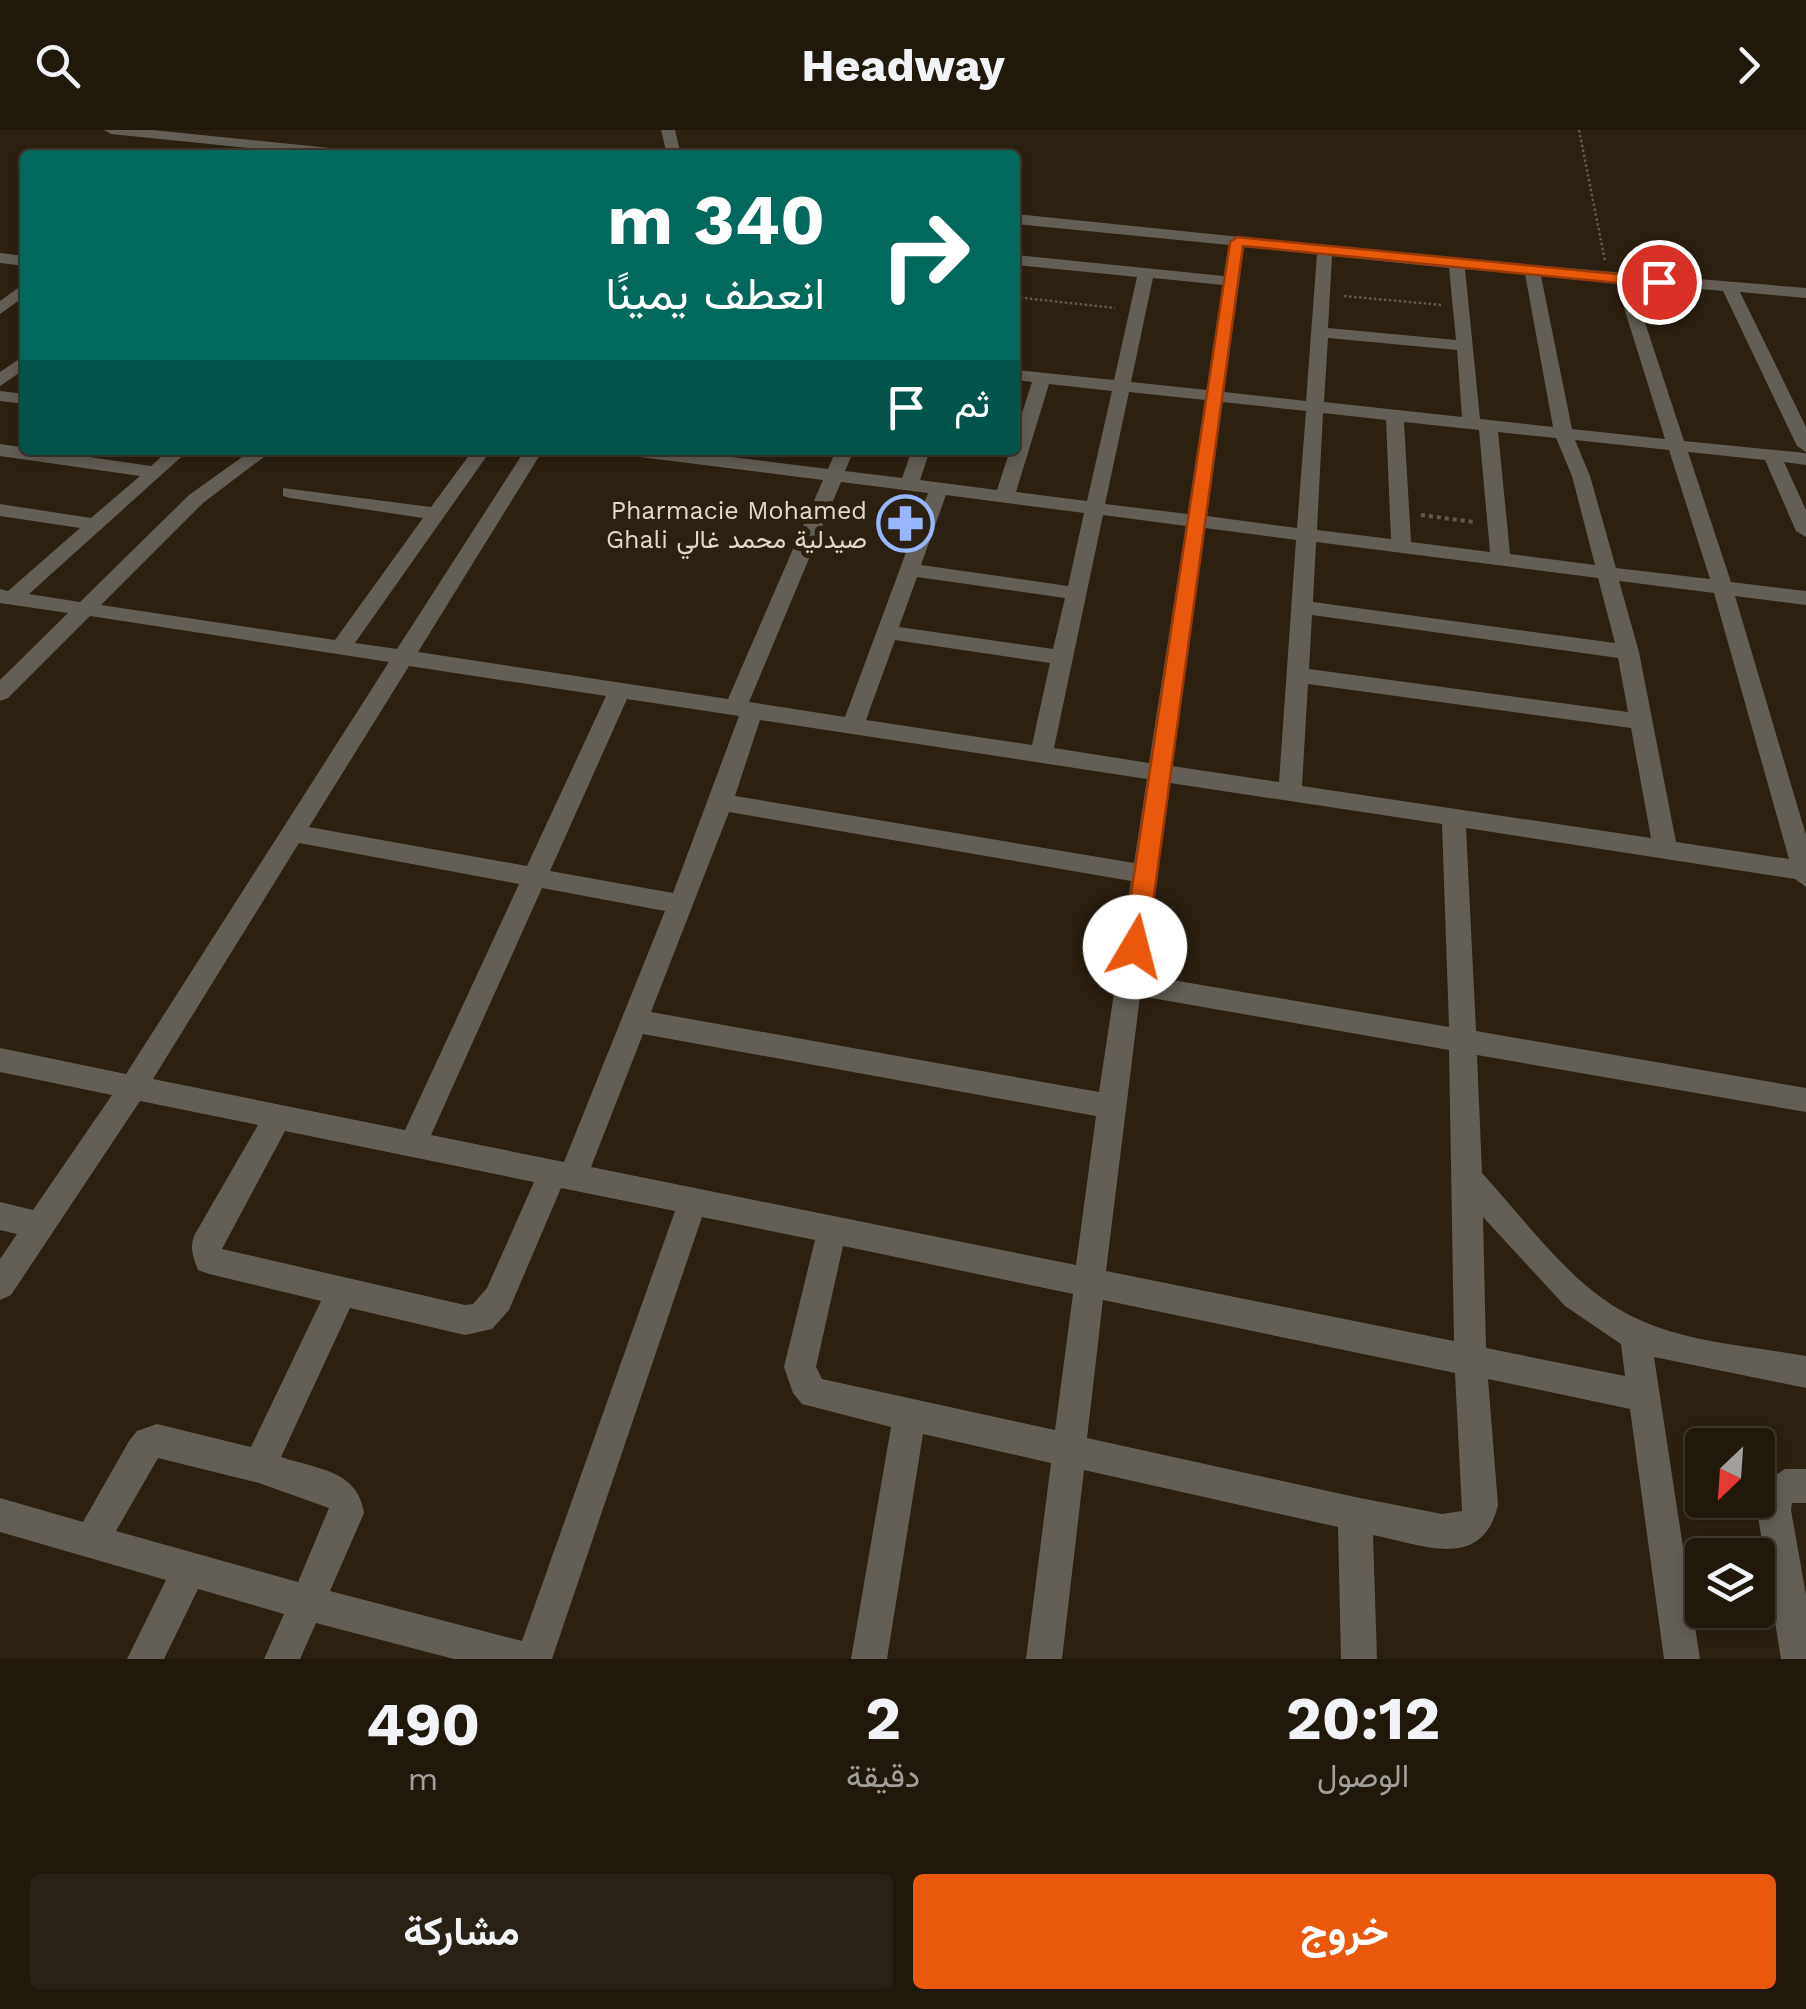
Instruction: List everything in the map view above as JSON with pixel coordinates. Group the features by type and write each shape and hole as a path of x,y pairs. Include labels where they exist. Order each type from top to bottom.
{"street":[{"path":"111,130 303,150"},
{"path":"1020,220 1457,264 1806,294"},
{"path":"1044,1659 1111,1106 1237,242"},
{"path":"1290,793 1325,250"},
{"path":"1020,260 1231,281"},
{"path":"1457,264 1464,346 1501,562"},
{"path":"1532,271 1564,436 1581,476 1628,652 1666,849"},
{"path":"1041,755 1146,272"},
{"path":"6,597 1805,873 1679,448 1616,279"},
{"path":"1730,288 1806,446"},
{"path":"0,309 20,292"},
{"path":"1320,332 1464,346"},
{"path":"0,382 20,364"},
{"path":"1020,376 1806,459"},
{"path":"1020,448 1042,378"},
{"path":"1395,417 1401,548"},
{"path":"35,455 153,472"},
{"path":"6,597 174,455"},
{"path":"1,691 215,482 256,455"},
{"path":"341,648 478,455"},
{"path":"0,1285 132,1087 531,455"},
{"path":"701,455 744,458 834,478 1806,598"},
{"path":"278,1117 206,1244 206,1254 217,1264 341,1293 466,1320 482,1318 498,1299 563,1175 636,1021 721,802 743,709 843,455"},
{"path":"908,487 920,455"},
{"path":"1004,499 1018,455"},
{"path":"1772,456 1806,531"},
{"path":"853,726 938,491"},
{"path":"290,492 436,514"},
{"path":"0,510 94,524"},
{"path":"909,570 1074,592"},
{"path":"1302,607 1628,652"},
{"path":"887,632 1061,657"},
{"path":"1296,676 1642,722"},
{"path":"414,1144 620,690"},
{"path":"721,802 1145,874"},
{"path":"832,1230 802,1348 804,1382 813,1392 829,1399 1355,1514 1455,1532 1468,1530 1477,1520 1481,1504 1470,1360 1464,1042 1454,818"},
{"path":"292,833 682,904"},
{"path":"1130,983 1806,1100"},
{"path":"636,1021 1111,1106"},
{"path":"0,1060 1646,1396"},
{"path":"1468,1178 1580,1298 1615,1324 1635,1334 1806,1372"},
{"path":"534,1659 693,1201"},
{"path":"0,1216 40,1225"},
{"path":"260,1466 341,1293"},
{"path":"1635,1334 1682,1659"},
{"path":"868,1659 909,1416"},
{"path":"92,1540 148,1444 169,1441 329,1488 345,1499 347,1513 282,1659"},
{"path":"1799,1659 1774,1510 1776,1494 1785,1486 1806,1486"},
{"path":"1355,1514 1358,1659"},
{"path":"0,1515 308,1603 523,1659"},
{"path":"146,1659 190,1568"}],"path":[{"path":"1579,130 1616,279"},
{"path":"1322,294 1460,306"},
{"path":"1020,298 1138,310"},
{"path":"1399,512 1497,525"}],"place":[{"name":"Pharmacie Mohamed Ghali صيدلية محمد غالي","path":"906,524"}],"route":[{"path":"1135,947 1237,242 1659,282"}]}
